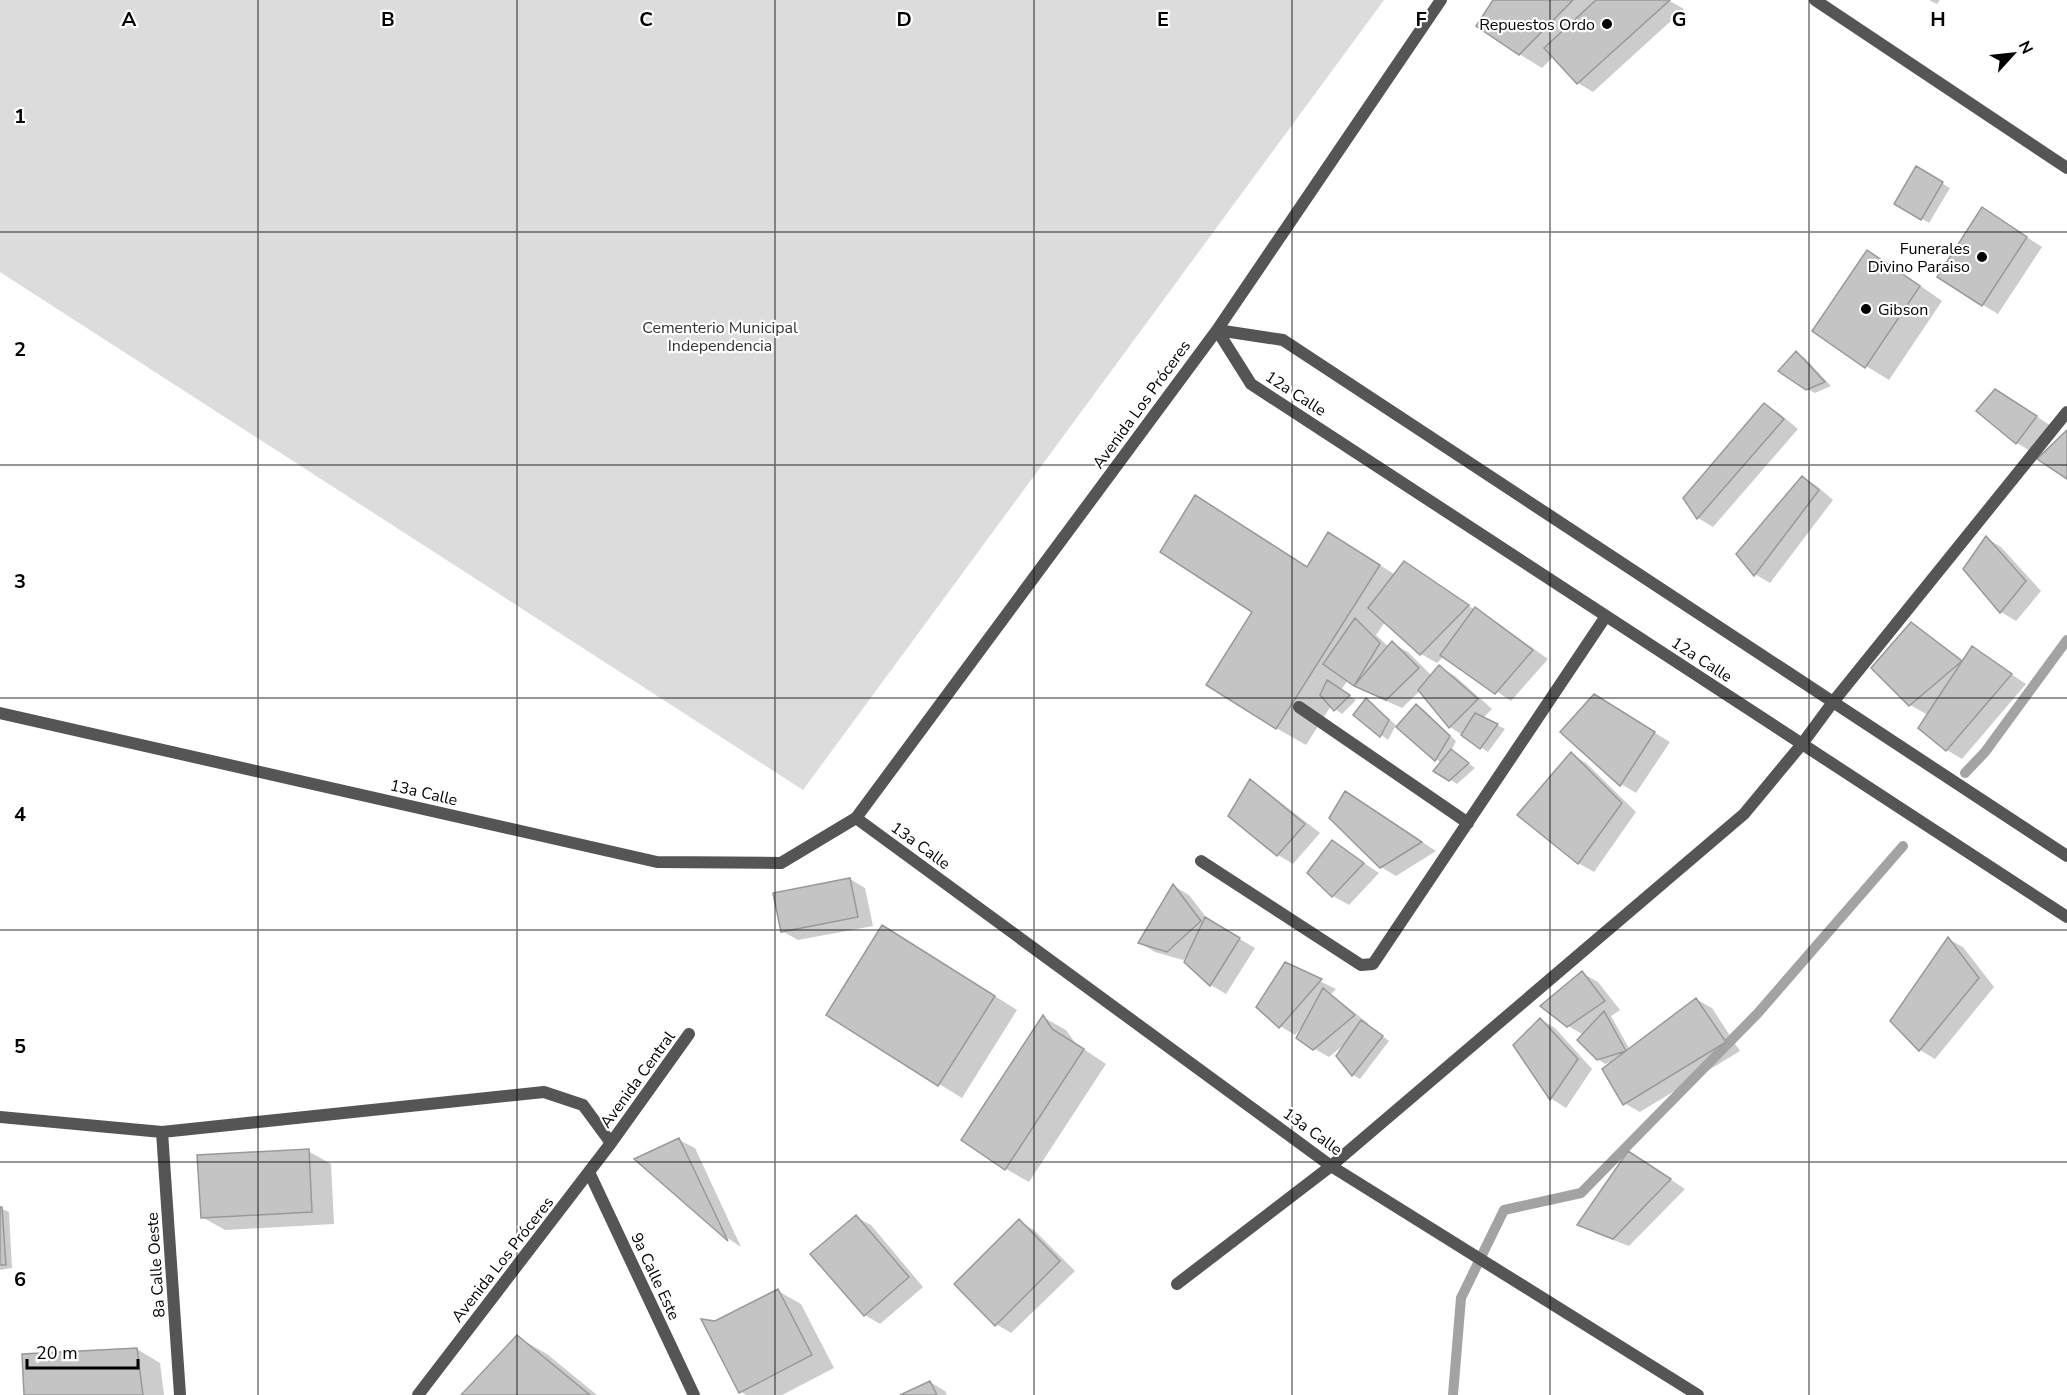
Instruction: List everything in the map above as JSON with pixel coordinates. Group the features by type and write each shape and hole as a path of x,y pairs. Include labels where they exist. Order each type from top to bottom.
{"street":[{"name":"Avenida Los Próceres","path":"856,818 1217,330 1441,0"},
{"path":"1815,0 2067,168"},
{"name":"12a Calle","path":"1217,330 1251,384 2067,917"},
{"path":"1217,330 1283,340 2067,856"},
{"path":"1177,1284 1331,1166 1744,814 2067,412"},
{"path":"1201,861 1361,965 1373,964 1606,616"},
{"path":"1299,707 1468,823"},
{"name":"13a Calle","path":"0,713 657,862 781,863 856,818 1331,1166 1698,1395"},
{"name":"Avenida Central","path":"611,1143 689,1034"},
{"path":"0,1117 162,1132 544,1092 583,1106 611,1143"},
{"name":"8a Calle Oeste","path":"162,1132 180,1395"},
{"name":"Avenida Los Próceres","path":"418,1395 611,1143"},
{"name":"9a Calle Este","path":"589,1172 694,1395"}],"green space":[{"name":"Cementerio Municipal Independencia","path":"0,0 1384,0 803,790 0,272"}],"building":[{"path":"1493,0 1573,0 1519,55 1476,26"},
{"name":"Repuestos Ordo","path":"1596,0 1670,0 1577,84 1544,48"},
{"path":"1916,166 1943,182 1921,220 1894,204"},
{"name":"Funerales Divino Paraiso","path":"1982,207 2027,237 1982,306 1937,277"},
{"name":"Gibson","path":"1867,250 1920,286 1865,368 1812,331"},
{"path":"1796,351 1825,382 1806,390 1778,371"},
{"path":"1995,389 2037,416 2016,444 1976,411"},
{"path":"1764,403 1784,419 1697,519 1683,498"},
{"path":"2067,430 2067,479 2037,459"},
{"path":"1802,476 1819,490 1754,576 1736,554"},
{"path":"1195,495 1307,567 1328,532 1380,565 1276,729 1206,685 1252,612 1160,552"},
{"path":"1986,536 2026,581 2000,613 1963,569"},
{"path":"1404,561 1469,605 1420,655 1368,608"},
{"path":"1475,607 1533,650 1495,694 1440,655"},
{"path":"1355,618 1380,643 1354,686 1323,664"},
{"path":"1911,622 1962,661 1909,706 1871,668"},
{"path":"1392,641 1419,668 1386,700 1354,686"},
{"path":"1972,646 2012,674 1946,751 1918,728"},
{"path":"1439,665 1478,699 1449,728 1418,690"},
{"path":"1327,680 1350,695 1334,711 1320,695"},
{"path":"1594,694 1655,732 1620,786 1560,732"},
{"path":"1366,698 1389,720 1380,737 1353,715"},
{"path":"1416,704 1450,736 1435,761 1396,727"},
{"path":"1475,713 1498,724 1480,749 1461,735"},
{"path":"1451,749 1469,763 1449,781 1433,771"},
{"path":"1571,752 1622,803 1578,864 1517,815"},
{"path":"1250,779 1305,824 1277,856 1228,816"},
{"path":"1345,791 1422,842 1380,868 1329,818"},
{"path":"1332,840 1364,863 1332,897 1307,873"},
{"path":"850,878 858,917 781,932 773,893"},
{"path":"1173,884 1201,921 1167,952 1138,943"},
{"path":"1205,917 1240,938 1210,986 1184,962"},
{"path":"882,925 995,996 938,1086 826,1015"},
{"path":"1948,937 1979,978 1919,1051 1890,1021"},
{"path":"1285,962 1322,979 1279,1028 1256,1007"},
{"path":"1582,971 1605,1001 1567,1027 1540,1006"},
{"path":"1323,988 1355,1015 1313,1050 1296,1038"},
{"path":"1696,998 1726,1042 1623,1105 1602,1069"},
{"path":"1604,1011 1626,1051 1597,1060 1577,1040"},
{"path":"1043,1015 1052,1029 1084,1049 1005,1170 961,1140"},
{"path":"1540,1018 1578,1059 1550,1100 1513,1045"},
{"path":"1361,1020 1383,1036 1352,1076 1336,1056"},
{"path":"679,1138 728,1241 634,1159"},
{"path":"309,1149 312,1212 201,1218 197,1155"},
{"path":"1628,1151 1671,1179 1613,1239 1577,1225"},
{"path":"0,1207 2,1207 6,1265 0,1265"},
{"path":"856,1215 909,1277 864,1316 810,1254"},
{"path":"1019,1219 1060,1261 995,1326 954,1284"},
{"path":"778,1289 812,1355 739,1393 701,1319 715,1321"},
{"path":"517,1335 590,1395 461,1395"},
{"path":"137,1348 143,1395 24,1395 22,1354"},
{"path":"930,1381 937,1395 900,1395"}],"waterway":[{"path":"1965,773 1985,752 2067,640"},
{"path":"1453,1395 1461,1298 1504,1210 1581,1193 1758,1013 1903,846"}],"place":[{"name":"Repuestos Ordo","path":"1607,24"},
{"name":"Funerales Divino Paraiso","path":"1982,257"},
{"name":"Gibson","path":"1866,309"}]}
